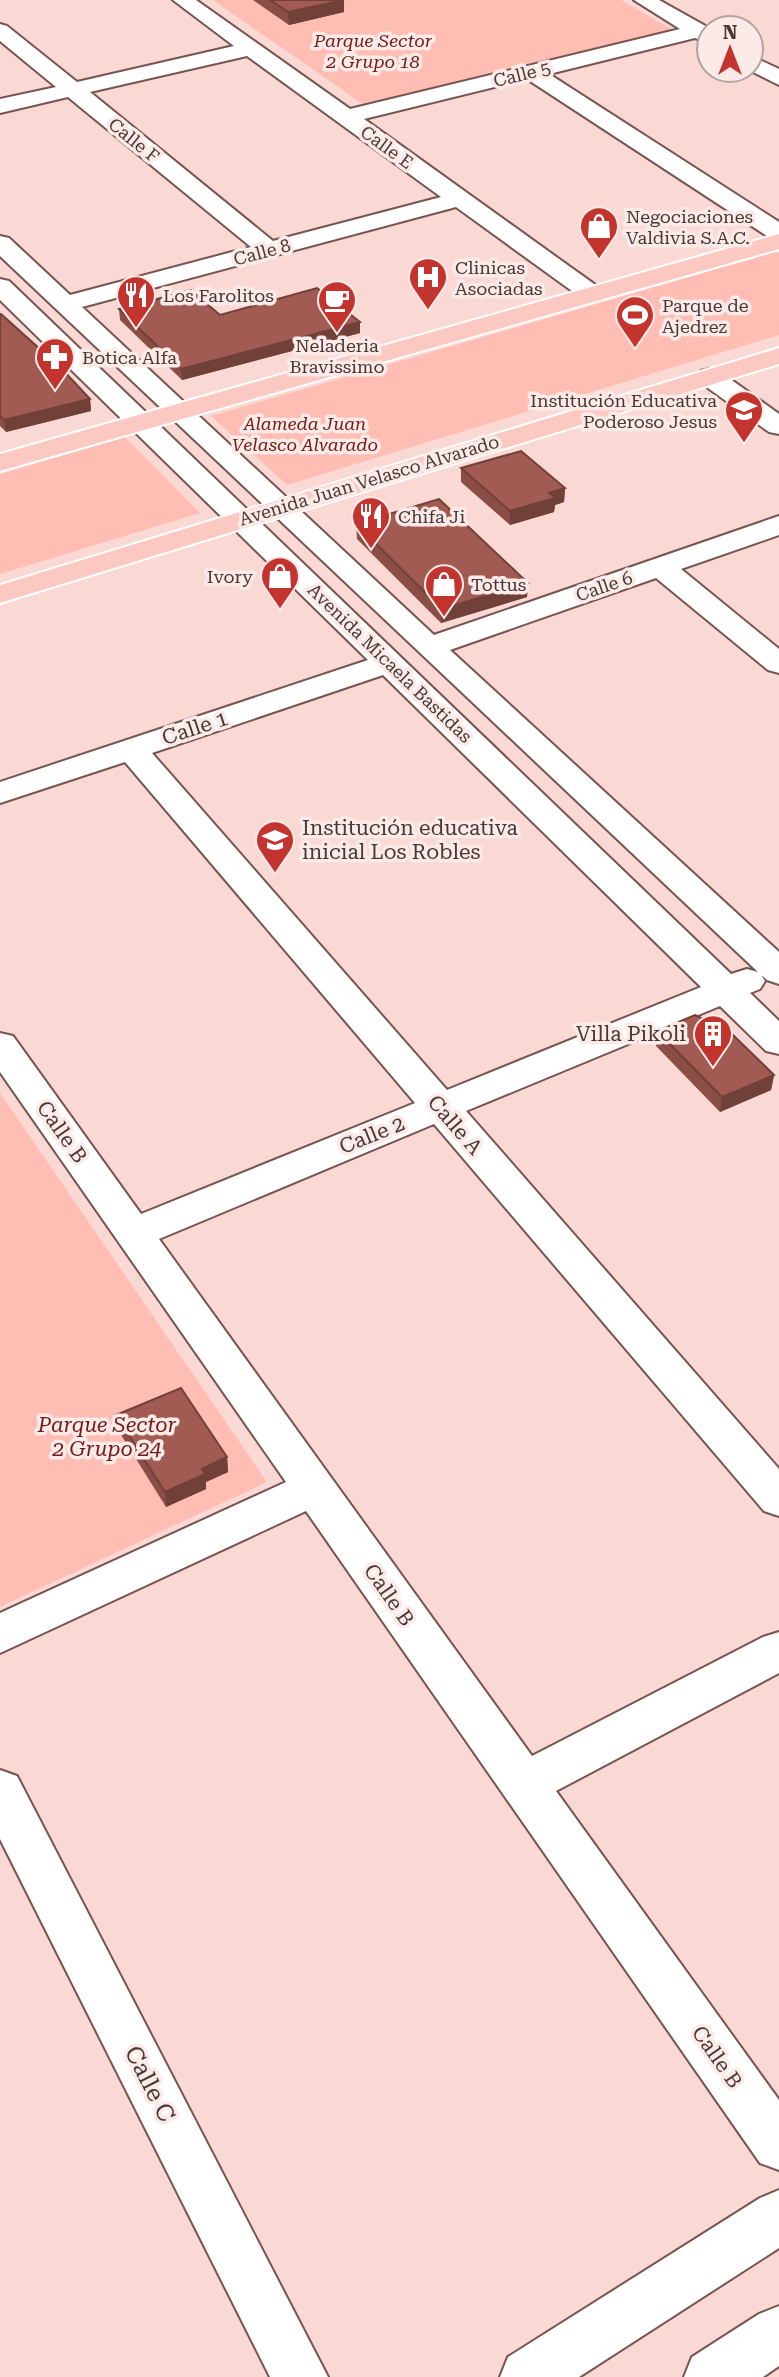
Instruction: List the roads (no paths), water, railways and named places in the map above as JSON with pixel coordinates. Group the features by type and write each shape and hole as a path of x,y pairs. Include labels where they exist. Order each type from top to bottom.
{"main road":[{"path":"0,463 779,241"},
{"name":"Avenida Juan Velasco Alvarado","path":"0,594 779,356"}],"street":[{"name":"Calle E","path":"183,0 592,294"},
{"path":"645,0 695,29"},
{"name":"Calle F","path":"0,30 269,250"},
{"name":"Calle 5","path":"346,117 695,36"},
{"path":"0,106 251,49"},
{"path":"531,72 779,233"},
{"name":"Calle 8","path":"65,304 460,200"},
{"name":"Avenida Micaela Bastidas","path":"0,243 177,412 778,970"},
{"name":"Avenida Micaela Bastidas","path":"0,286 15,317 140,423 242,519 779,1042"},
{"path":"710,377 779,426"},
{"name":"Calle 6","path":"429,647 779,525"},
{"path":"660,566 779,664"},
{"name":"Calle 1","path":"0,793 390,663"},
{"name":"Calle A","path":"132,750 779,1499"},
{"name":"Calle 2","path":"134,1233 778,970"},
{"name":"Calle B","path":"0,1045 779,2144"},
{"path":"0,1634 314,1488"},
{"path":"524,1784 779,1651"},
{"name":"Calle C","path":"0,1791 300,2377"},
{"path":"528,2377 779,2217"},
{"path":"712,2377 779,2334"}],"place":[{"name":"Negociaciones Valdivia S.A.C.","path":"599,260"},
{"name":"Clinicas Asociadas","path":"428,311"},
{"name":"Los Farolitos","path":"136,329"},
{"name":"Neladeria Bravissimo","path":"337,334"},
{"name":"Parque de Ajedrez","path":"635,349"},
{"name":"Botica Alfa","path":"55,391"},
{"name":"Institución Educativa Poderoso Jesus","path":"744,444"},
{"name":"Chifa Ji","path":"371,550"},
{"name":"Ivory","path":"280,610"},
{"name":"Tottus","path":"444,618"},
{"name":"Institución educativa inicial Los Robles","path":"275,874"},
{"name":"Villa Pikoli","path":"713,1068"}],"park label":[{"name":"Parque Sector 2 Grupo 18","path":"373,50"},
{"name":"Alameda Juan Velasco Alvarado","path":"305,433"},
{"name":"Parque Sector 2 Grupo 24","path":"107,1437"}]}
